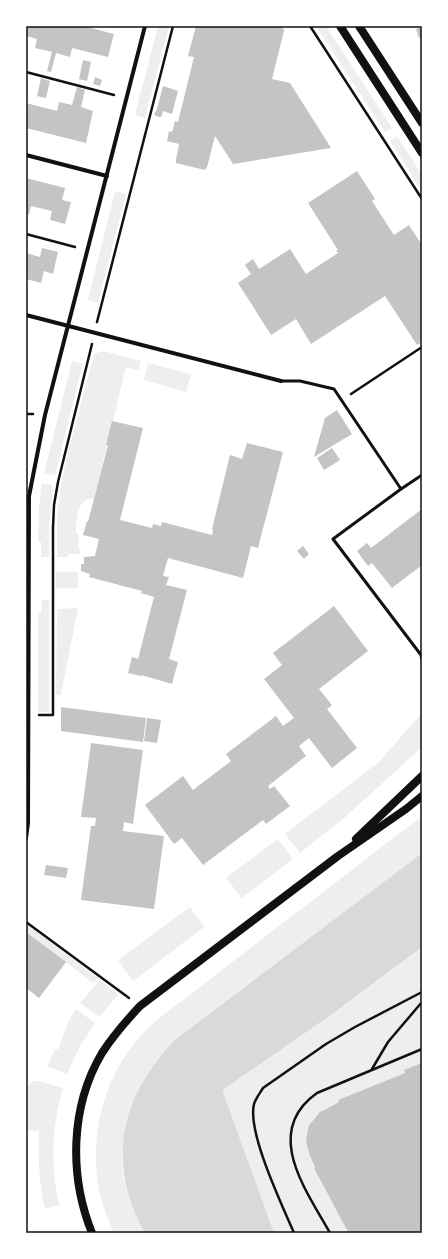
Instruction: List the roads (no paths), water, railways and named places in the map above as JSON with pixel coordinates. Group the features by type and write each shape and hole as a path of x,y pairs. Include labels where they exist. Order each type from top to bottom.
{"main road":[{"path":"340,26 422,153"},
{"path":"359,26 422,124"},
{"path":"338,856 422,776"},
{"path":"92,1233 83,1208 77,1177 76,1147 80,1112 89,1083 102,1053 120,1027 140,1006 338,856 406,809 422,796"}],"street":[{"path":"26,838 28,823 29,715 28,496 45,415 126,98 146,26"},
{"path":"26,155 107,176"},
{"path":"26,315 281,381"}],"lane":[{"path":"281,381 300,381 334,389 401,490"},
{"path":"422,475 333,539 421,655 422,660"}]}
